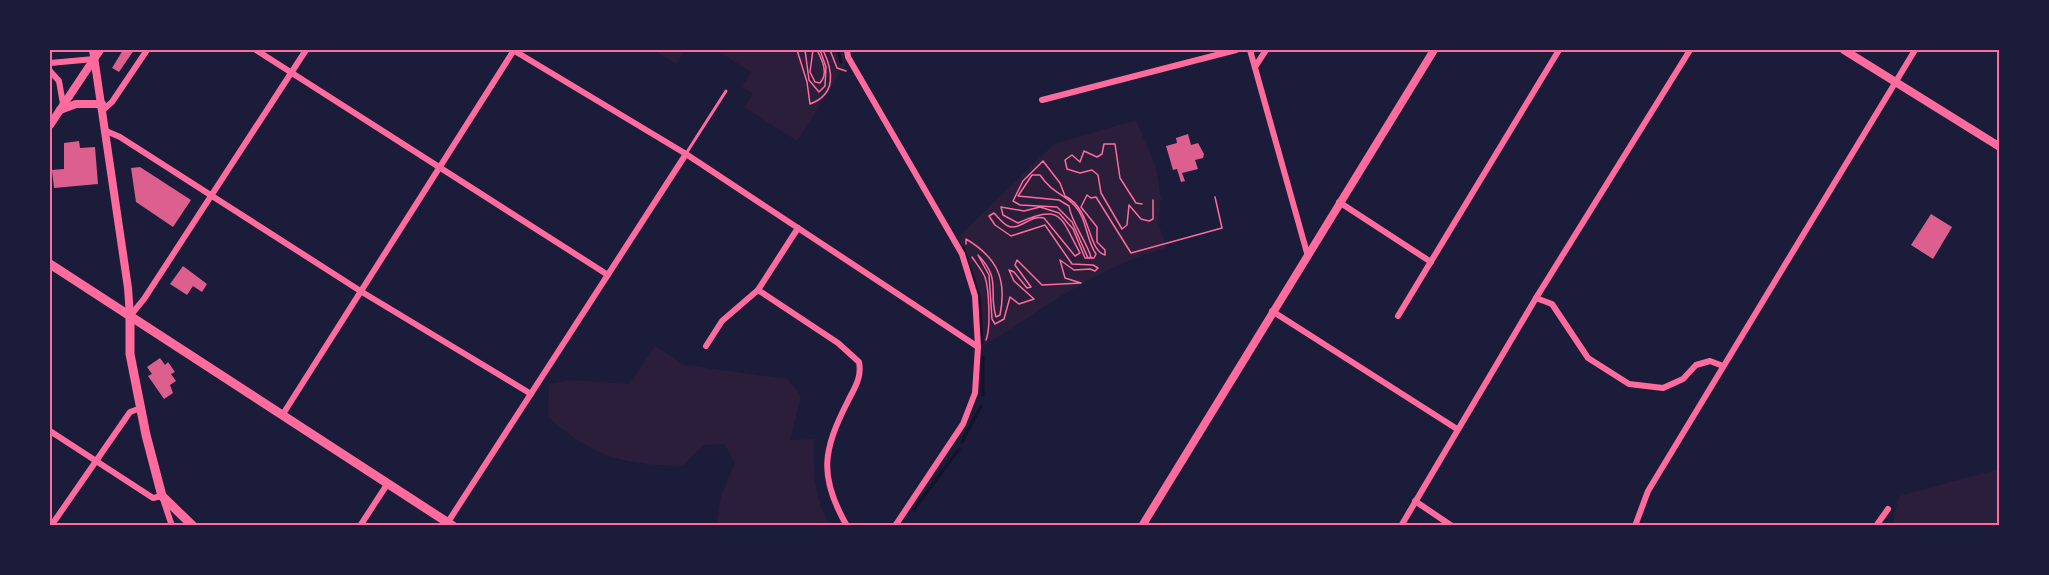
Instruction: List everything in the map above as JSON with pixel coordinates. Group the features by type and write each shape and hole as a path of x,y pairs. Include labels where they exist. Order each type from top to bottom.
{"main road":[{"path":"50,125 93,54 100,50"},
{"path":"93,54 106,131 130,316 130,354 141,408 162,496 193,525"},
{"path":"61,107 76,104 102,107"},
{"path":"50,264 451,524"}],"street":[{"path":"102,107 112,102 147,50"},
{"path":"256,50 608,275"},
{"path":"130,316 144,299 306,50"},
{"path":"283,414 514,50 686,154 978,347"},
{"path":"847,50 848,57 962,254 975,296 978,347 975,393 963,424 895,525"},
{"path":"1042,100 1236,50"},
{"path":"1250,50 1307,253"},
{"path":"1255,67 1266,50"},
{"path":"1142,525 1307,253 1434,50"},
{"path":"1398,316 1559,50"},
{"path":"1401,525 1536,298 1690,50"},
{"path":"1844,50 2000,147"},
{"path":"1635,525 1648,491 1915,50"},
{"path":"50,63 93,54"},
{"path":"50,71 59,81 61,107"},
{"path":"106,131 120,137 362,292 531,394"},
{"path":"451,524 531,394 686,154"},
{"path":"1339,202 1431,262"},
{"path":"706,346 722,321 758,290 798,228"},
{"path":"758,290 845,348 859,362 859,380 828,445 826,472 830,493 847,525"},
{"path":"1536,298 1552,304 1588,358 1629,384 1663,388 1683,379 1696,365 1710,361 1723,366"},
{"path":"1272,311 1458,429"},
{"path":"51,525 130,412 141,408"},
{"path":"50,431 153,498 162,496 172,525"},
{"path":"360,525 387,483"},
{"path":"1415,501 1452,525"},
{"path":"1876,525 1888,509"}],"lane":[{"path":"686,154 726,91"}],"path":[{"path":"798,50 810,104 824,95 830,84 832,67 818,50"},
{"path":"805,50 809,80 819,92 825,86 826,72 818,50"},
{"path":"818,50 824,69 820,83 815,82 810,72 818,50"},
{"path":"1142,204 1136,203 1120,178 1115,144 1104,144 1102,154 1097,157 1084,151 1080,162 1072,155 1065,160 1067,168 1080,173 1092,170 1098,175 1101,193 1122,229 1127,225 1129,204 1141,219 1149,221 1153,219 1153,200"},
{"path":"968,248 966,239 989,257 1002,282 1002,305 1000,315 996,317 993,277 989,266 978,255 989,275 992,320 995,324 1004,319 1010,297 1019,304 1034,299 1014,281 1009,270 1014,272 1027,288 1031,286 1015,264 1017,260 1042,285 1081,283 1065,278 1060,260 1074,270 1095,271 1098,268 1093,265 1072,264 1045,225 1029,229 1021,235 1011,236 995,225 989,216 994,213 1006,226 1016,228 1039,216 1044,218 1075,256 1080,253 1071,231 1060,218 1047,213 1037,214 1018,223 1003,215 1000,207 1024,211 1040,207 1059,213 1073,229 1085,258 1094,258 1096,254 1077,208 1054,193 1040,176 1032,175 1018,196 1059,200 1069,206 1070,216 1077,223 1091,257 1088,258 1072,222 1057,207 1020,205 1013,201 1023,181 1043,161 1060,183 1065,196 1074,200 1089,223 1095,247 1100,254 1105,255 1105,250 1097,242 1097,227 1081,207 1087,195 1096,197 1131,253 1222,228 1215,197"},
{"path":"970,255 984,276 987,286 988,336 984,343"}],"shaded area":[{"path":"653,50 685,50 676,64"},
{"path":"716,50 842,50 846,64 797,141 744,107 753,94 742,86 751,72"},
{"path":"1136,120 1156,167 1161,199 1158,221 1166,248 1141,256 1094,277 982,347 979,304 969,263 958,237 1054,144"},
{"path":"655,346 684,365 788,379 801,396 790,440 814,439 818,495 830,525 717,525 721,496 735,462 724,444 704,445 682,466 642,464 595,450 564,431 548,417 549,384 569,380 630,384"},
{"path":"1999,469 1999,525 1892,525 1899,496"}],"building":[{"path":"123,50 134,50 119,72 112,68"},
{"path":"1188,134 1191,145 1198,143 1204,154 1203,158 1195,160 1198,169 1182,173 1185,181 1181,182 1177,169 1173,170 1166,146 1177,143 1176,138"},
{"path":"79,141 80,148 95,147 98,184 54,188 52,170 64,169 64,143"},
{"path":"140,167 191,200 173,227 136,202 131,168"},
{"path":"1931,214 1952,227 1933,259 1911,245"},
{"path":"183,266 207,284 202,292 193,286 187,295 170,284"},
{"path":"160,358 165,365 168,362 175,372 171,374 176,381 170,385 173,393 164,399 148,376 152,374 147,367"}],"waterway":[{"path":"838,50 841,62"},
{"path":"963,247 979,296 982,343"},
{"path":"983,357 983,395"},
{"path":"962,442 981,406"},
{"path":"914,510 959,449"}]}
